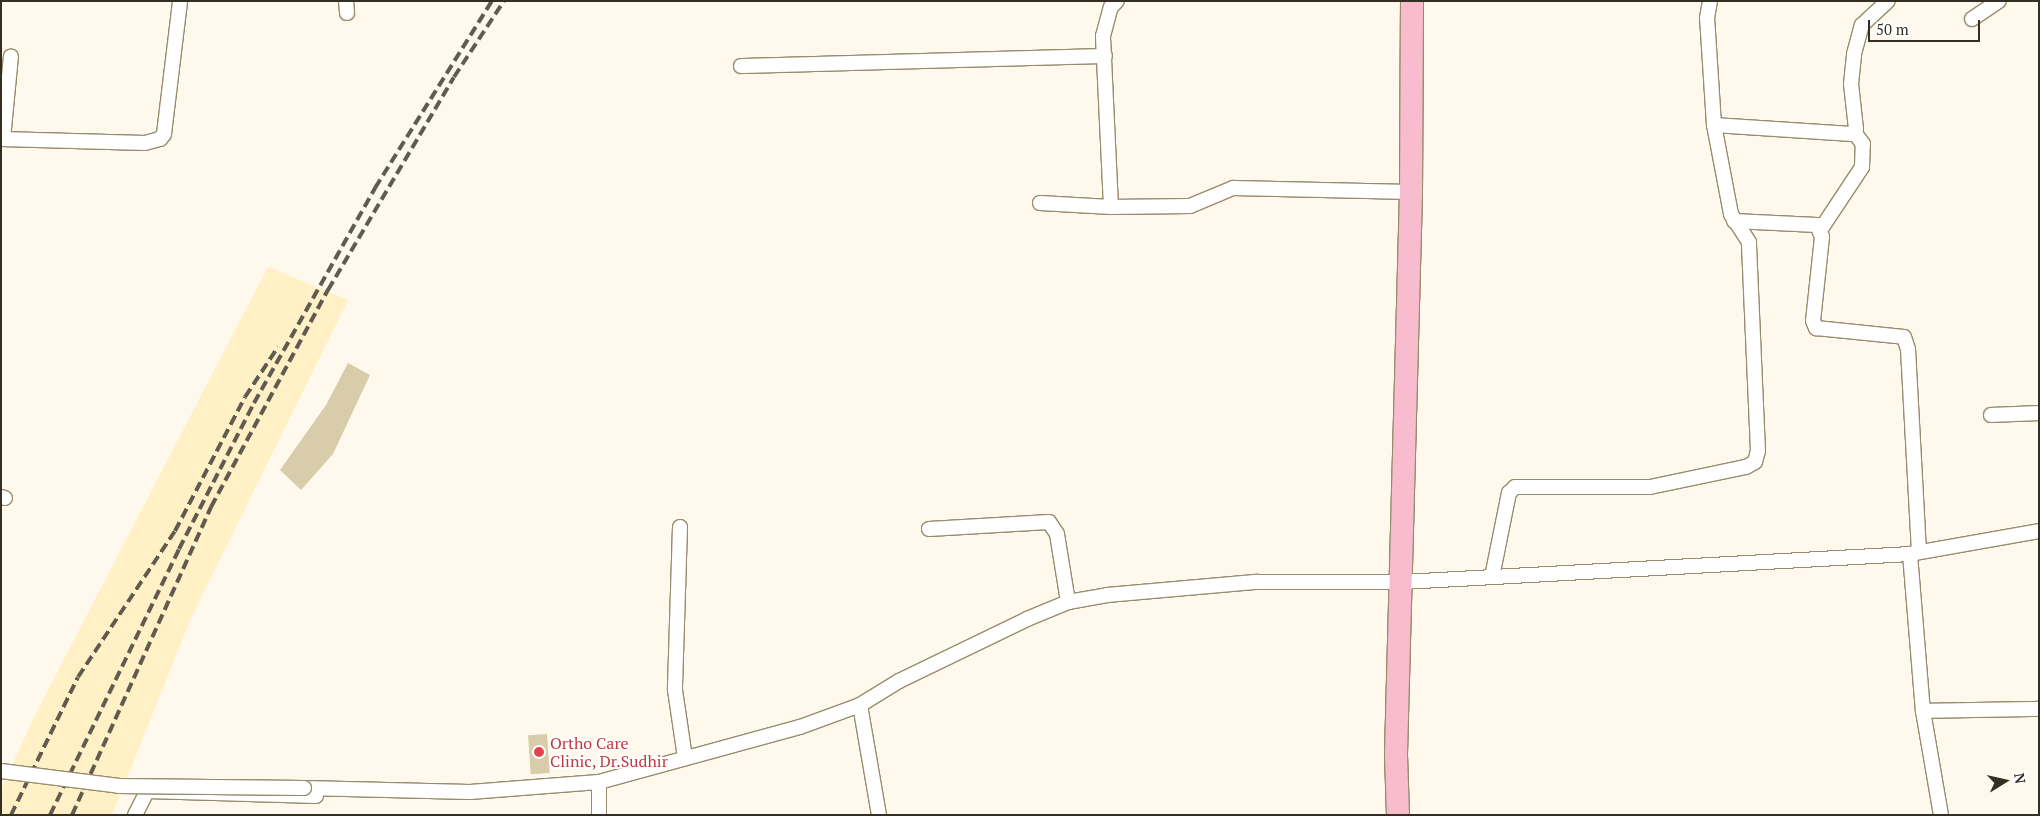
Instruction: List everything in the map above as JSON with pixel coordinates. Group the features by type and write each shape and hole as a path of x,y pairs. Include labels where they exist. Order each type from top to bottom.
{"main road":[{"path":"1398,815 1396,754 1403,582 1406,307 1411,192 1412,1"}],"street":[{"path":"11,56 2,139 145,143 160,139 164,134 180,1"},
{"path":"1110,207 1105,56 1102,36 1111,7 1117,1"},
{"path":"1492,577 1509,493 1515,487 1650,487 1746,467 1754,462 1758,452 1749,242 1734,221 1714,125 1707,18 1710,1"},
{"path":"1888,1 1862,25 1854,54 1851,84 1854,132 1863,144 1862,167 1821,230 1816,328 1901,335 1906,342 1923,712 1941,815"},
{"path":"1972,19 1999,1"},
{"path":"741,66 1105,56"},
{"path":"1714,125 1787,128 1849,135 1854,132"},
{"path":"1040,204 1110,207 1190,206 1233,188 1411,192"},
{"path":"1734,221 1811,223 1821,230"},
{"path":"1991,414 2039,413"},
{"path":"929,529 1050,522 1057,534 1068,602"},
{"path":"680,526 675,690 684,758"},
{"path":"1,771 18,771 119,786 470,792 599,782 800,727 860,705 899,681 1068,602 1107,594 1257,582 1403,582 1915,553 2039,531"},
{"path":"860,705 879,815"},
{"path":"1923,712 2039,709"},
{"path":"599,782 599,815"},
{"path":"135,815 147,792 378,796 401,790"}],"shaded area":[{"path":"268,267 348,300 191,618 112,815 1,815 1,789 36,713"}],"building":[{"path":"348,363 370,375 333,454 301,490 280,470 326,405"},
{"path":"547,734 550,773 531,774 528,735"}],"railway":[{"path":"50,815 179,549 254,403 375,188 492,1"},
{"path":"72,815 211,507 328,290 454,77 504,1"},
{"path":"11,815 78,677 175,531 245,397 278,347"}],"place":[{"name":"Ortho Care Clinic, Dr.Sudhir","path":"539,752"}]}
